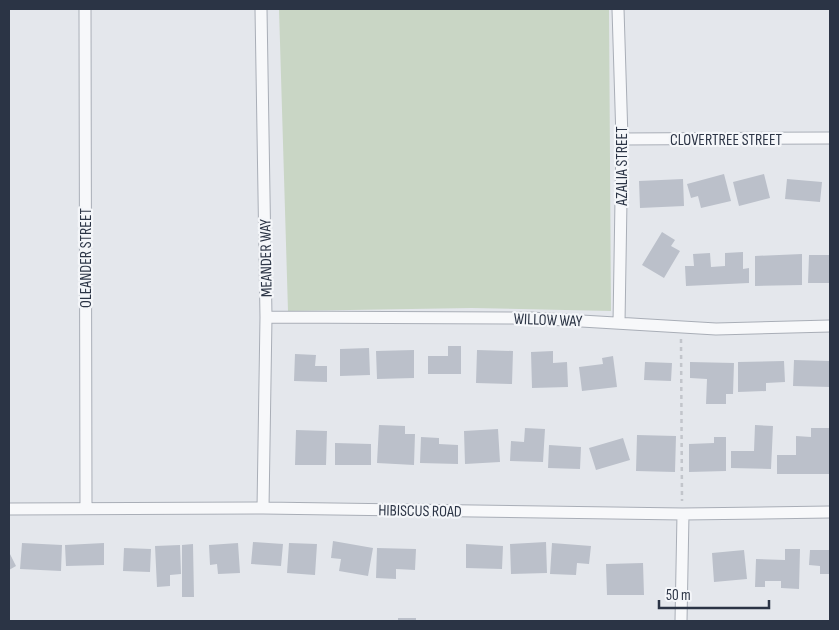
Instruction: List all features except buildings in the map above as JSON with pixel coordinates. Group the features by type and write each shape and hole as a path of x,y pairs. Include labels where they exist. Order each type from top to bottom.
{"street":[{"name":"OLEANDER STREET","path":"85,9 86,508"},
{"name":"MEANDER WAY","path":"261,9 266,317 263,508"},
{"name":"AZALIA STREET","path":"618,9 622,139 619,323"},
{"name":"CLOVERTREE STREET","path":"622,139 830,138"},
{"name":"WILLOW WAY","path":"266,317 531,318 716,329 830,326"},
{"name":"HIBISCUS ROAD","path":"9,509 263,508 683,514 830,512"},
{"path":"681,621 683,514"}],"path":[{"path":"681,327 683,514"}],"green space":[{"path":"279,9 609,9 611,311 472,308 288,311"}]}
